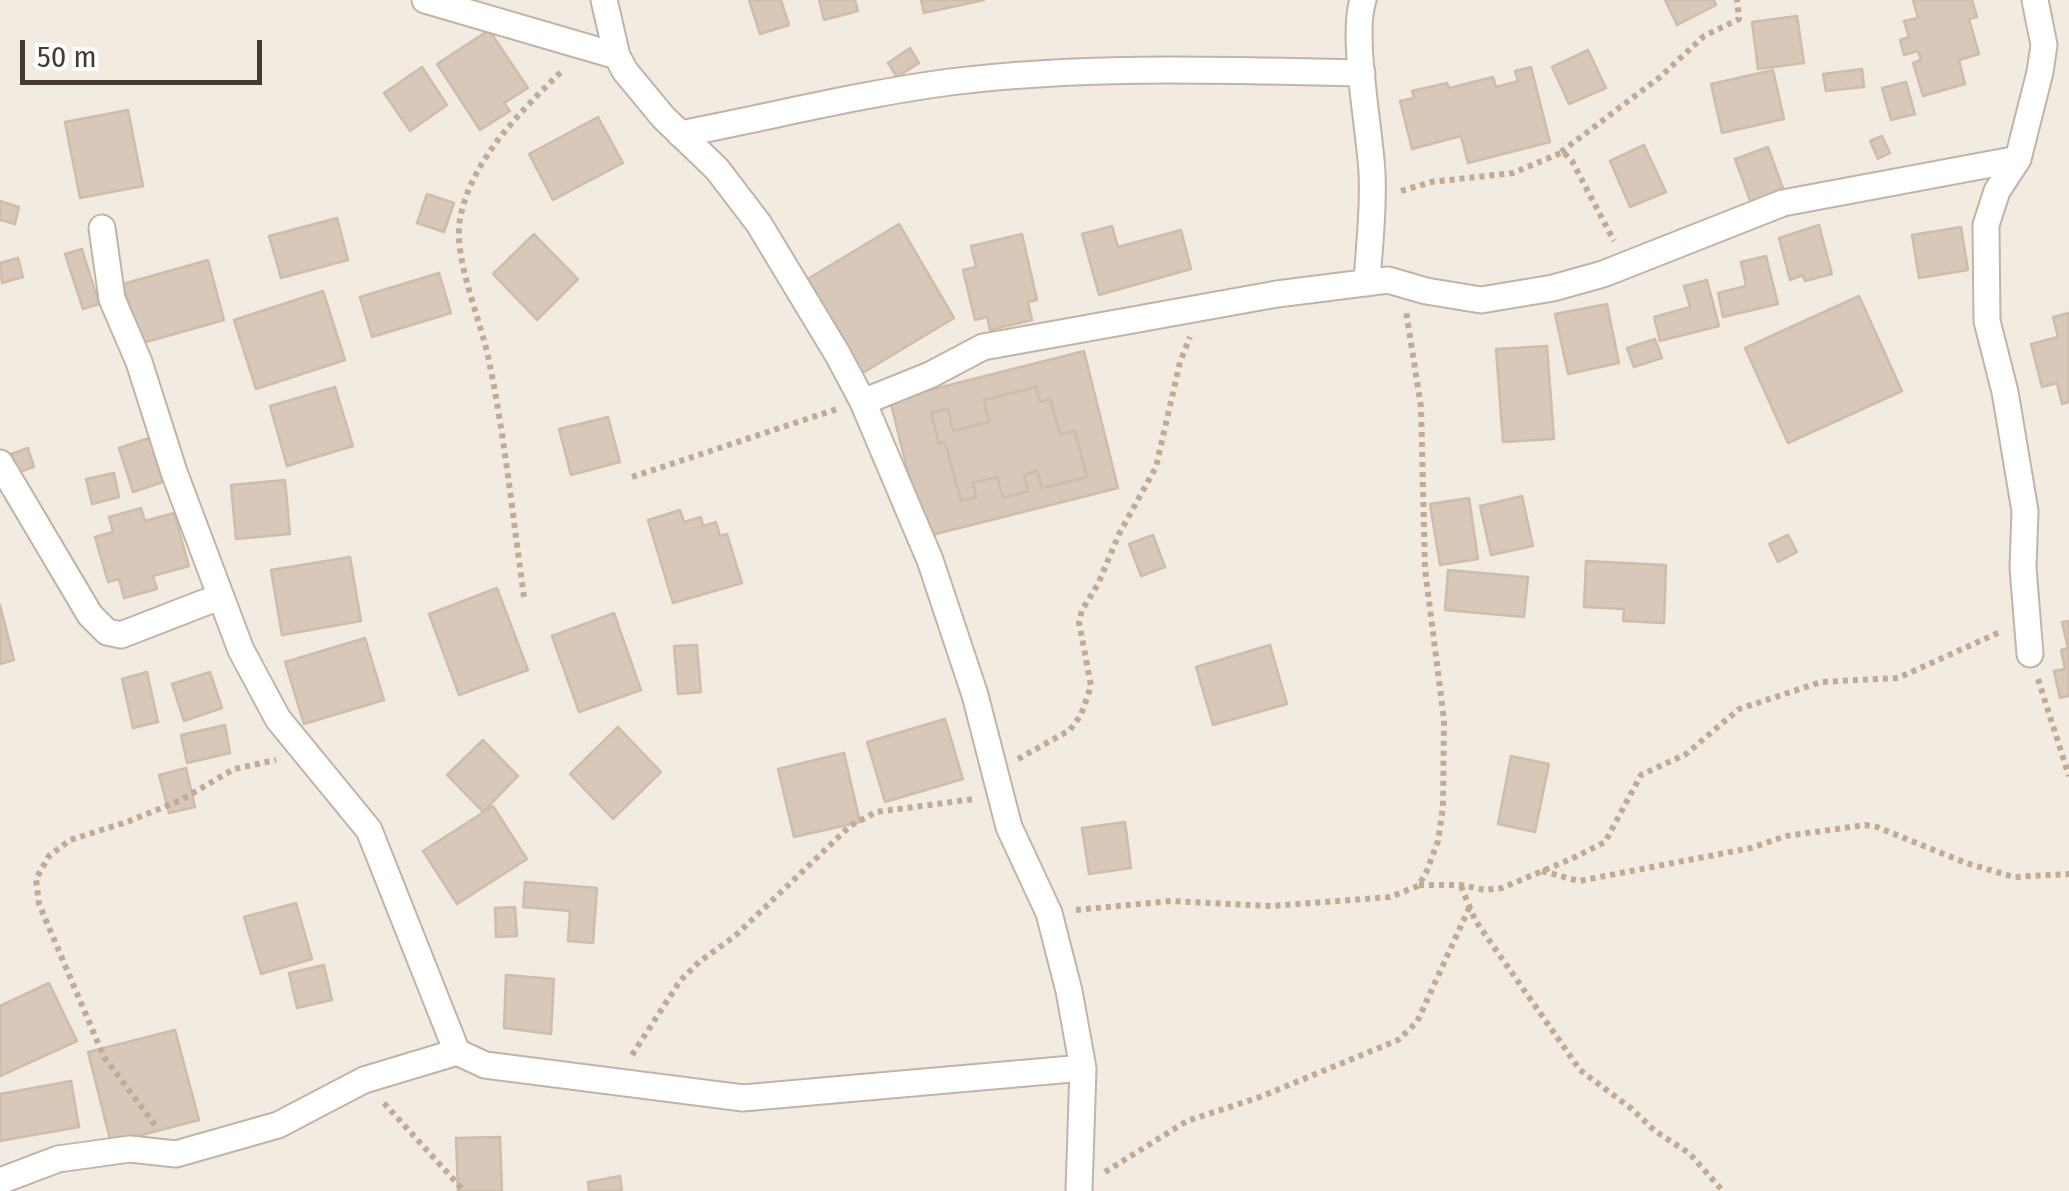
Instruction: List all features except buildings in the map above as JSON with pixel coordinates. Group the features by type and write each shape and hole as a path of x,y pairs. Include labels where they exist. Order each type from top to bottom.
{"street":[{"path":"604,0 617,56 645,98 717,169 759,224 863,402 930,560 975,695 1009,826 1049,913 1069,991 1083,1068 1079,1190"},
{"path":"1363,0 1359,11 1362,73 1372,176 1367,283"},
{"path":"2030,654 2024,622 2025,511 2005,392 1987,321 1986,225 1996,191 2018,160 2040,72 2044,44 2034,0"},
{"path":"434,1 617,56"},
{"path":"680,134 948,82 1108,71 1362,73"},
{"path":"863,402 984,347 1201,308 1388,280 1481,300 1554,288 1783,203 2018,160"},
{"path":"102,228 112,299 138,362 219,597 278,719 369,830 457,1052"},
{"path":"0,464 90,615 106,632 121,635 219,597"},
{"path":"0,1181 58,1159 130,1149 176,1154 278,1125 364,1080 457,1052 485,1065 743,1098 1083,1068"}],"path":[{"path":"1371,200 1431,182 1513,173 1560,152 1660,77 1704,36 1739,19 1737,0"},
{"path":"524,597 490,362 463,259 460,222 469,190 493,148 538,94 586,47"},
{"path":"1560,152 1572,161 1626,264"},
{"path":"1402,285 1421,407 1425,569 1444,720 1438,840 1418,886"},
{"path":"616,1082 654,1016 680,981 698,962 735,936 850,826 876,812 998,783 1070,730 1081,715 1091,686 1079,622 1082,610 1156,467 1180,362 1201,308"},
{"path":"632,477 863,402"},
{"path":"1049,913 1171,902 1304,906 1390,897 1418,886 1502,888 1605,842 1642,775 1686,754 1738,709 1821,682 1898,678 2024,622"},
{"path":"2030,654 2069,776"},
{"path":"176,1154 104,1057 39,904 36,879 49,856 70,840 181,800 234,769 310,756"},
{"path":"1541,871 1580,881 1751,848 1786,836 1865,825 2014,878 2069,874"},
{"path":"1460,885 1475,920 1580,1070 1632,1108 1655,1132 1689,1153 1723,1191"},
{"path":"1079,1190 1188,1121 1260,1097 1398,1040 1416,1022 1470,906"},
{"path":"364,1080 464,1191"}]}
